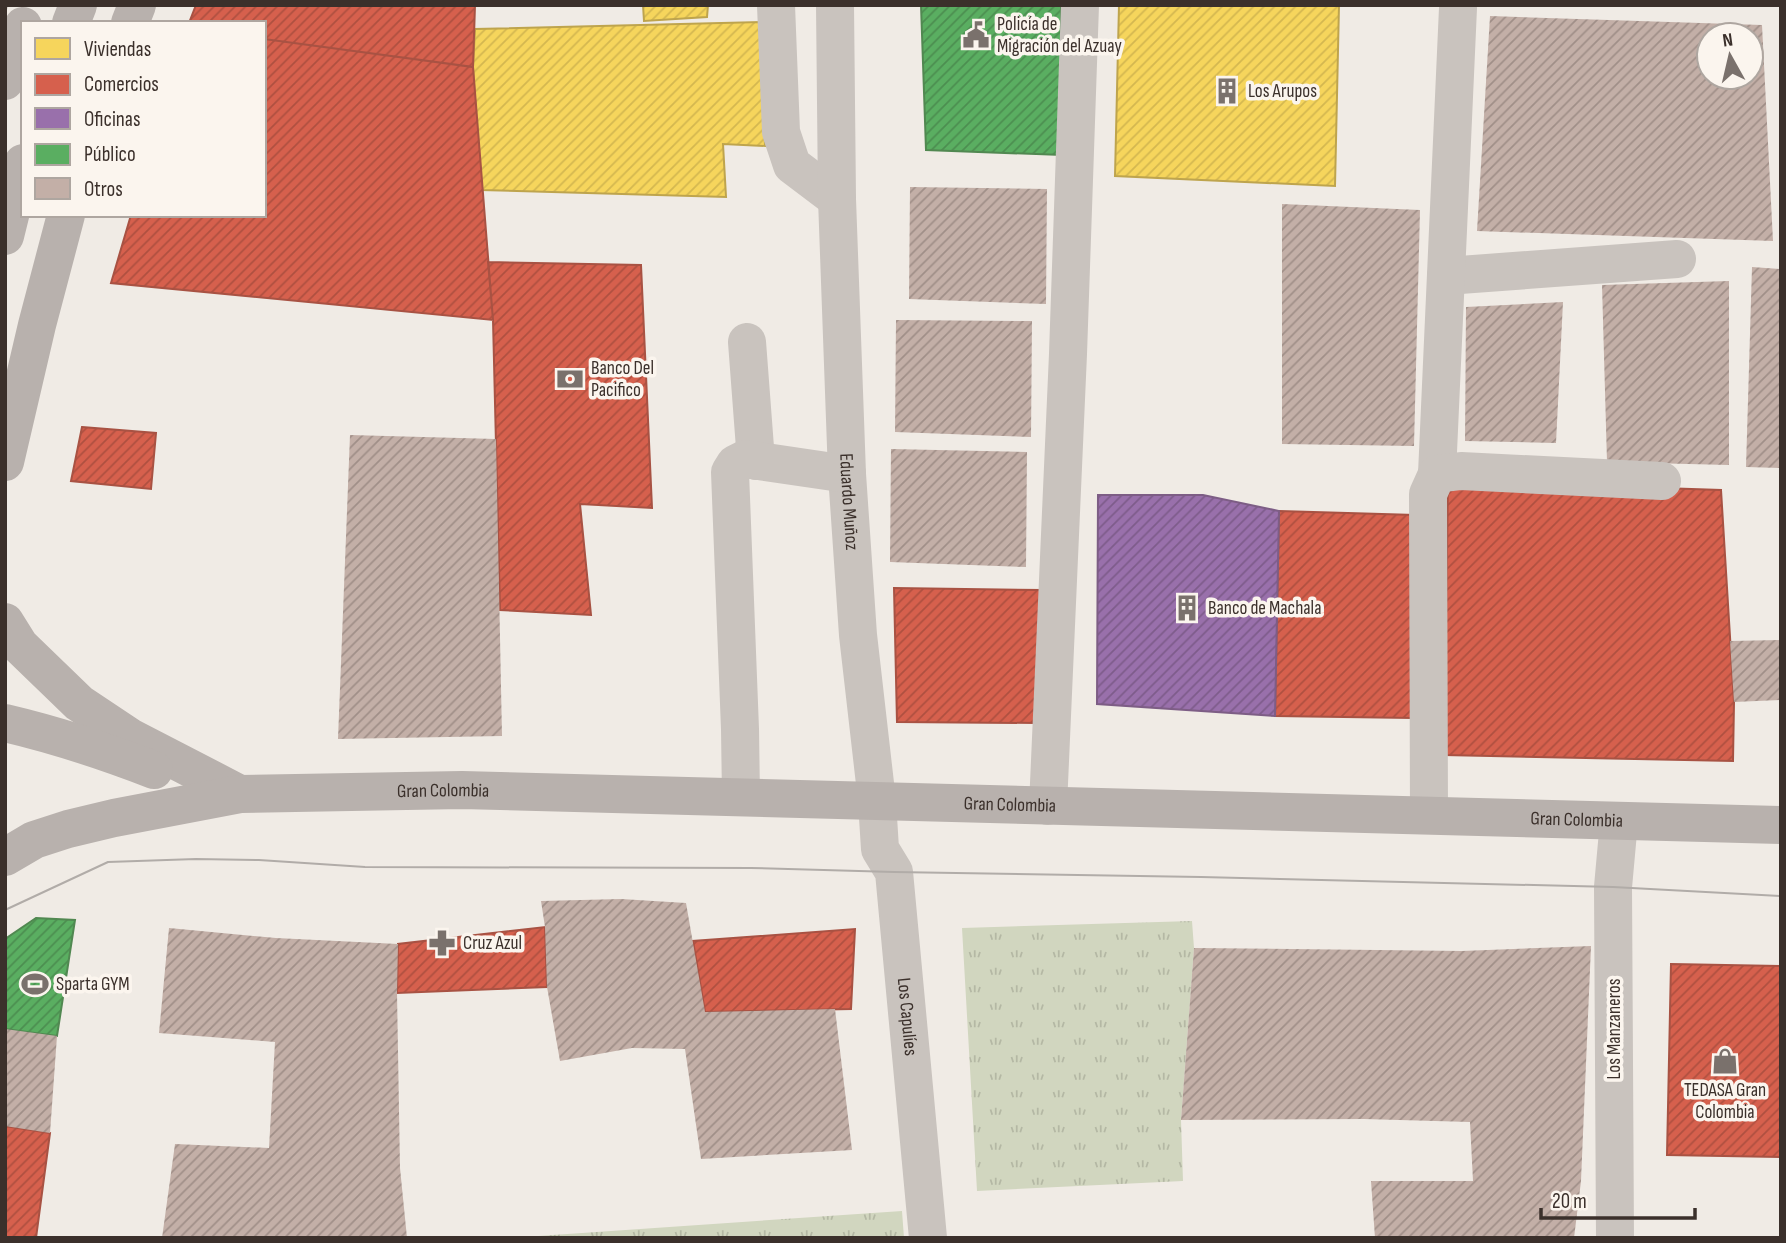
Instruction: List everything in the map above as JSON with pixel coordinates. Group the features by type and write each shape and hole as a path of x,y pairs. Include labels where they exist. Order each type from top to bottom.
{"main road":[{"path":"5,80 21,31"},
{"path":"5,236 21,171"},
{"path":"5,462 65,217"},
{"path":"5,622 20,646 73,698 130,737 240,794"},
{"name":"Gran Colombia","path":"5,723 48,733 162,773 240,794"},
{"name":"Gran Colombia","path":"5,857 34,840 68,830 114,818 240,794 462,790 1781,825"}],"street":[{"path":"776,5 781,132 792,165 837,200"},
{"name":"Eduardo Muñoz","path":"835,5 837,200 847,474 858,635 877,801"},
{"path":"1048,806 1080,5"},
{"path":"1429,815 1429,494 1437,474 1458,8"},
{"path":"1446,275 1677,259"},
{"path":"747,342 756,461"},
{"path":"741,797 730,472 735,464 745,460 847,474"},
{"path":"1437,474 1461,471 1662,481"},
{"name":"Los Capulíes","path":"877,801 880,849 894,872 928,1238"},
{"name":"Los Manzaneros","path":"1615,1238 1613,887 1619,821"}],"green space":[{"path":"1192,921 1194,948 1181,1120 1183,1181 977,1191 962,928"},
{"path":"902,1211 904,1238 509,1238"}],"building: Viviendas":[{"path":"643,5 708,5 707,17 644,21"},
{"name":"Los Arupos","path":"1119,5 1339,5 1335,186 1115,176"},
{"path":"761,22 765,146 723,144 726,197 481,190 473,67 475,29"}],"building: Comercios":[{"path":"196,5 475,5 473,67 266,39 266,21 190,21"},
{"path":"266,39 473,67 493,320 111,283 130,217 266,217"},
{"name":"Banco Del Pacifico","path":"488,262 641,265 652,508 580,504 591,615 500,610 493,320"},
{"path":"82,427 156,433 151,489 71,481"},
{"path":"1448,481 1721,490 1734,702 1733,761 1444,755"},
{"path":"1279,511 1415,515 1412,718 1275,716"},
{"path":"894,588 1042,590 1035,723 897,722"},
{"path":"545,927 547,987 397,993 398,944"},
{"path":"855,929 851,1009 705,1012 693,941"},
{"name":"TEDASA Gran Colombia","path":"1671,964 1781,966 1781,1157 1667,1155"},
{"path":"5,1126 50,1133 36,1238 5,1238"}],"building: Oficinas":[{"name":"Banco de Machala","path":"1098,495 1203,495 1279,511 1275,716 1097,704"}],"building: Público":[{"path":"921,5 1061,5 1062,155 926,150"},
{"name":"Sparta GYM","path":"36,918 75,920 57,1036 5,1029 5,939"}],"building: Otros":[{"path":"1490,16 1695,23 1695,91 1765,91 1765,84 1773,241 1477,231"},
{"path":"910,187 1047,189 1046,304 909,299"},
{"path":"1282,204 1420,210 1414,446 1282,444"},
{"path":"1752,267 1781,269 1781,468 1746,467"},
{"path":"1729,281 1729,465 1607,462 1602,285"},
{"path":"1563,302 1556,443 1465,441 1466,307"},
{"path":"896,320 1032,321 1031,437 895,432"},
{"path":"350,435 496,439 502,736 338,739"},
{"path":"891,449 1027,452 1026,567 890,562"},
{"path":"1781,640 1781,700 1734,702 1730,641"},
{"path":"621,899 686,903 705,1012 835,1009 852,1150 701,1159 685,1049 632,1048 560,1061 547,987 545,927 541,901"},
{"path":"169,928 276,938 398,944 400,1168 407,1238 162,1238 175,1144 269,1148 275,1042 159,1033"},
{"path":"1591,946 1581,1181 1574,1238 1375,1238 1371,1181 1473,1181 1470,1122 1364,1119 1181,1120 1194,948 1462,951"},
{"path":"5,1029 57,1036 50,1133 5,1126"}],"tram line":[{"path":"5,14 7,5"},
{"path":"5,910 108,862 196,859 365,867 751,868 1201,877 1613,887 1781,896"}],"place":[{"name":"Policía de Migración del Azuay","path":"976,35"},
{"name":"Los Arupos","path":"1227,91"},
{"name":"Banco Del Pacifico","path":"570,379"},
{"name":"Banco de Machala","path":"1187,608"},
{"name":"Cruz Azul","path":"442,943"},
{"name":"Sparta GYM","path":"35,984"},
{"name":"TEDASA Gran Colombia","path":"1725,1061"}]}
